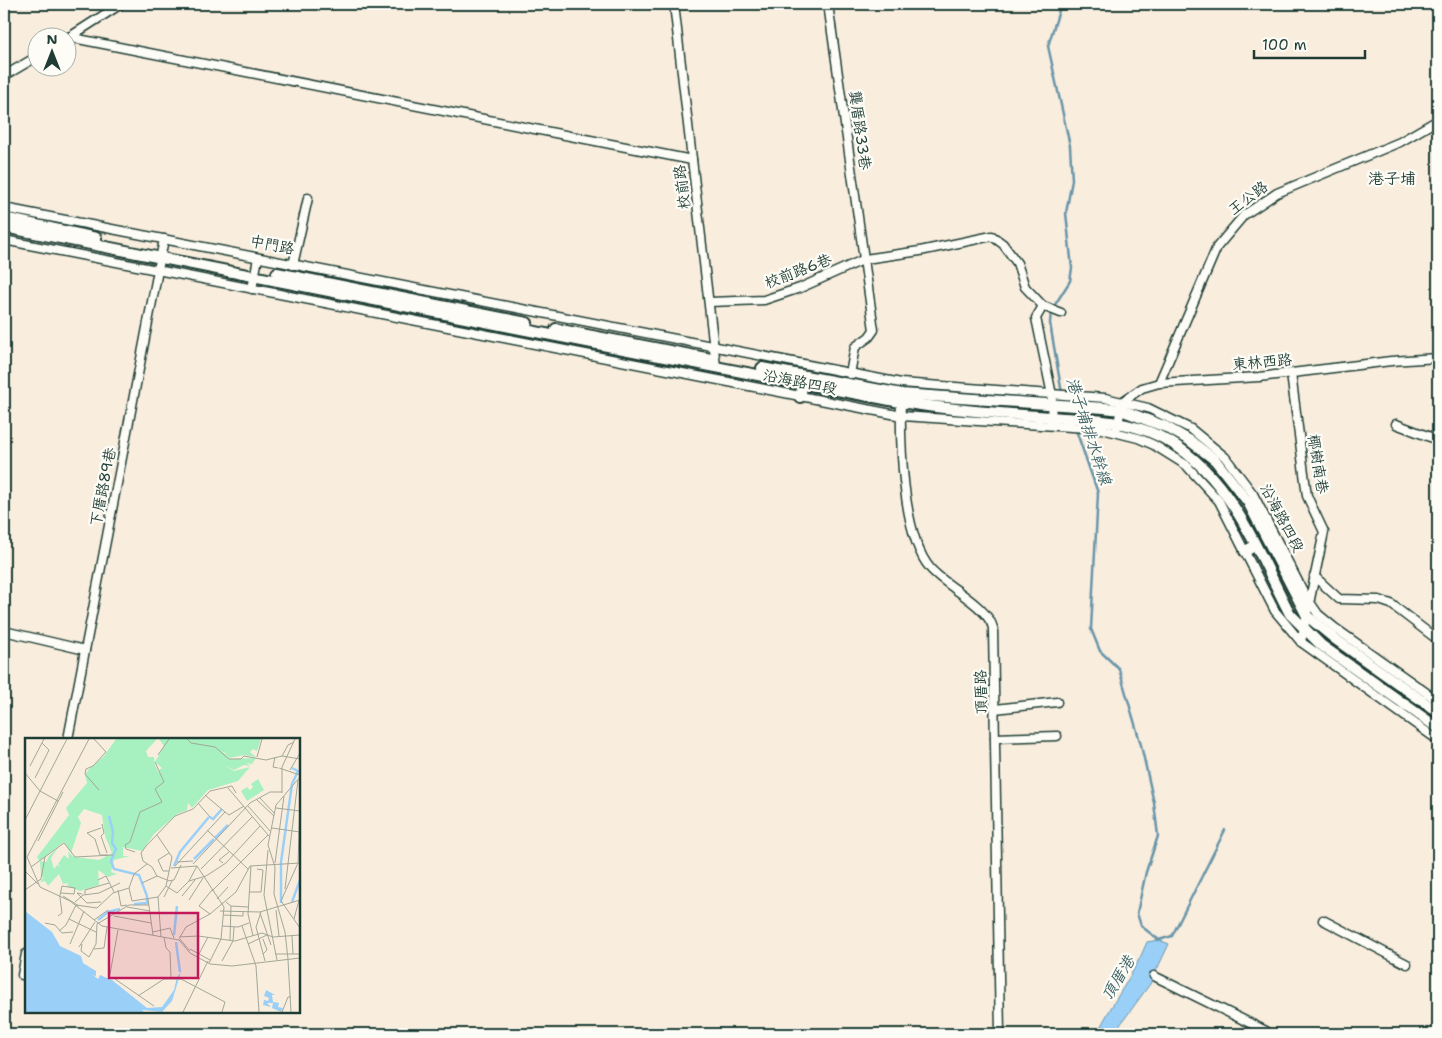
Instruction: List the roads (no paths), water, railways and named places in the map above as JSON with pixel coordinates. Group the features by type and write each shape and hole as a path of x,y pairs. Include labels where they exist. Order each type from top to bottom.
{"main road":[{"path":"4,218 162,254"},
{"path":"4,227 162,254 481,317"},
{"name":"沿海路四段","path":"481,317 716,363 901,393 1051,422"},
{"name":"沿海路四段","path":"716,363 803,383 901,393 1074,401 1122,406 1189,440 1215,460 1248,502 1307,616 1336,640 1438,712"},
{"path":"800,397 803,383"},
{"path":"1051,422 1066,423 1078,418 1117,427 1139,427 1161,437 1201,464 1230,499 1250,549 1290,614 1321,645 1438,728"}],"street":[{"path":"78,31 121,4"},
{"name":"校前路","path":"674,4 716,363"},
{"name":"龔厝路33巷","path":"828,4 874,330 869,337 855,347 850,374"},
{"path":"78,39 692,160"},
{"path":"4,76 28,62"},
{"name":"王公路","path":"1159,383 1217,247 1244,215 1277,193 1400,142 1438,120"},
{"path":"293,265 308,198"},
{"name":"中門路","path":"4,208 534,312"},
{"name":"校前路6巷","path":"709,302 764,300 800,288 864,259 920,251 992,236 1003,244 1017,263 1025,287 1043,306"},
{"path":"4,240 479,334 484,302"},
{"name":"下厝路89巷","path":"68,738 164,240"},
{"path":"252,289 258,258"},
{"path":"1051,422 1055,400 1036,318 1043,306 1059,312"},
{"name":"沿海路四段","path":"534,312 850,374 901,393"},
{"name":"沿海路四段","path":"479,334 902,416 1051,422"},
{"name":"東林西路","path":"1122,406 1142,388 1159,383 1291,374 1391,361 1438,358"},
{"name":"椰樹南巷","path":"1291,374 1307,496 1324,532 1301,642"},
{"name":"頂厝路","path":"901,393 910,522 923,558 930,569 992,622 1000,1034"},
{"path":"1066,423 1083,428 1117,427 1122,406"},
{"name":"沿海路四段","path":"1122,406 1148,408 1177,421 1191,429 1225,458 1253,494 1318,614 1438,701"},
{"path":"1396,424 1438,440"},
{"path":"1250,549 1275,611 1301,642 1438,740"},
{"path":"1314,576 1339,599 1379,600 1391,604 1438,640"},
{"path":"4,631 85,650"},
{"path":"995,709 1057,702"},
{"path":"995,738 1057,736"},
{"path":"1323,920 1408,964"},
{"path":"22,975 25,959"},
{"path":"1154,976 1266,1031"}],"water":[{"path":"1159,940 1169,944 1150,984 1120,1025 1117,1034 1097,1034 1136,966 1147,942"}],"waterway":[{"name":"港子埔排水幹線","path":"1061,4 1048,46 1070,146 1072,180 1066,213 1072,268 1070,281 1051,311 1050,323 1061,388 1067,404"},
{"name":"港子埔排水幹線","path":"1076,430 1098,493 1091,629 1100,651 1119,669 1141,745 1154,803 1158,836 1146,872 1137,913 1141,926 1159,940 1172,936 1225,830"}],"district":[{"name":"港子埔","path":"1392,178"}],"water label":[{"name":"頂厝港","path":"1118,978"}]}
